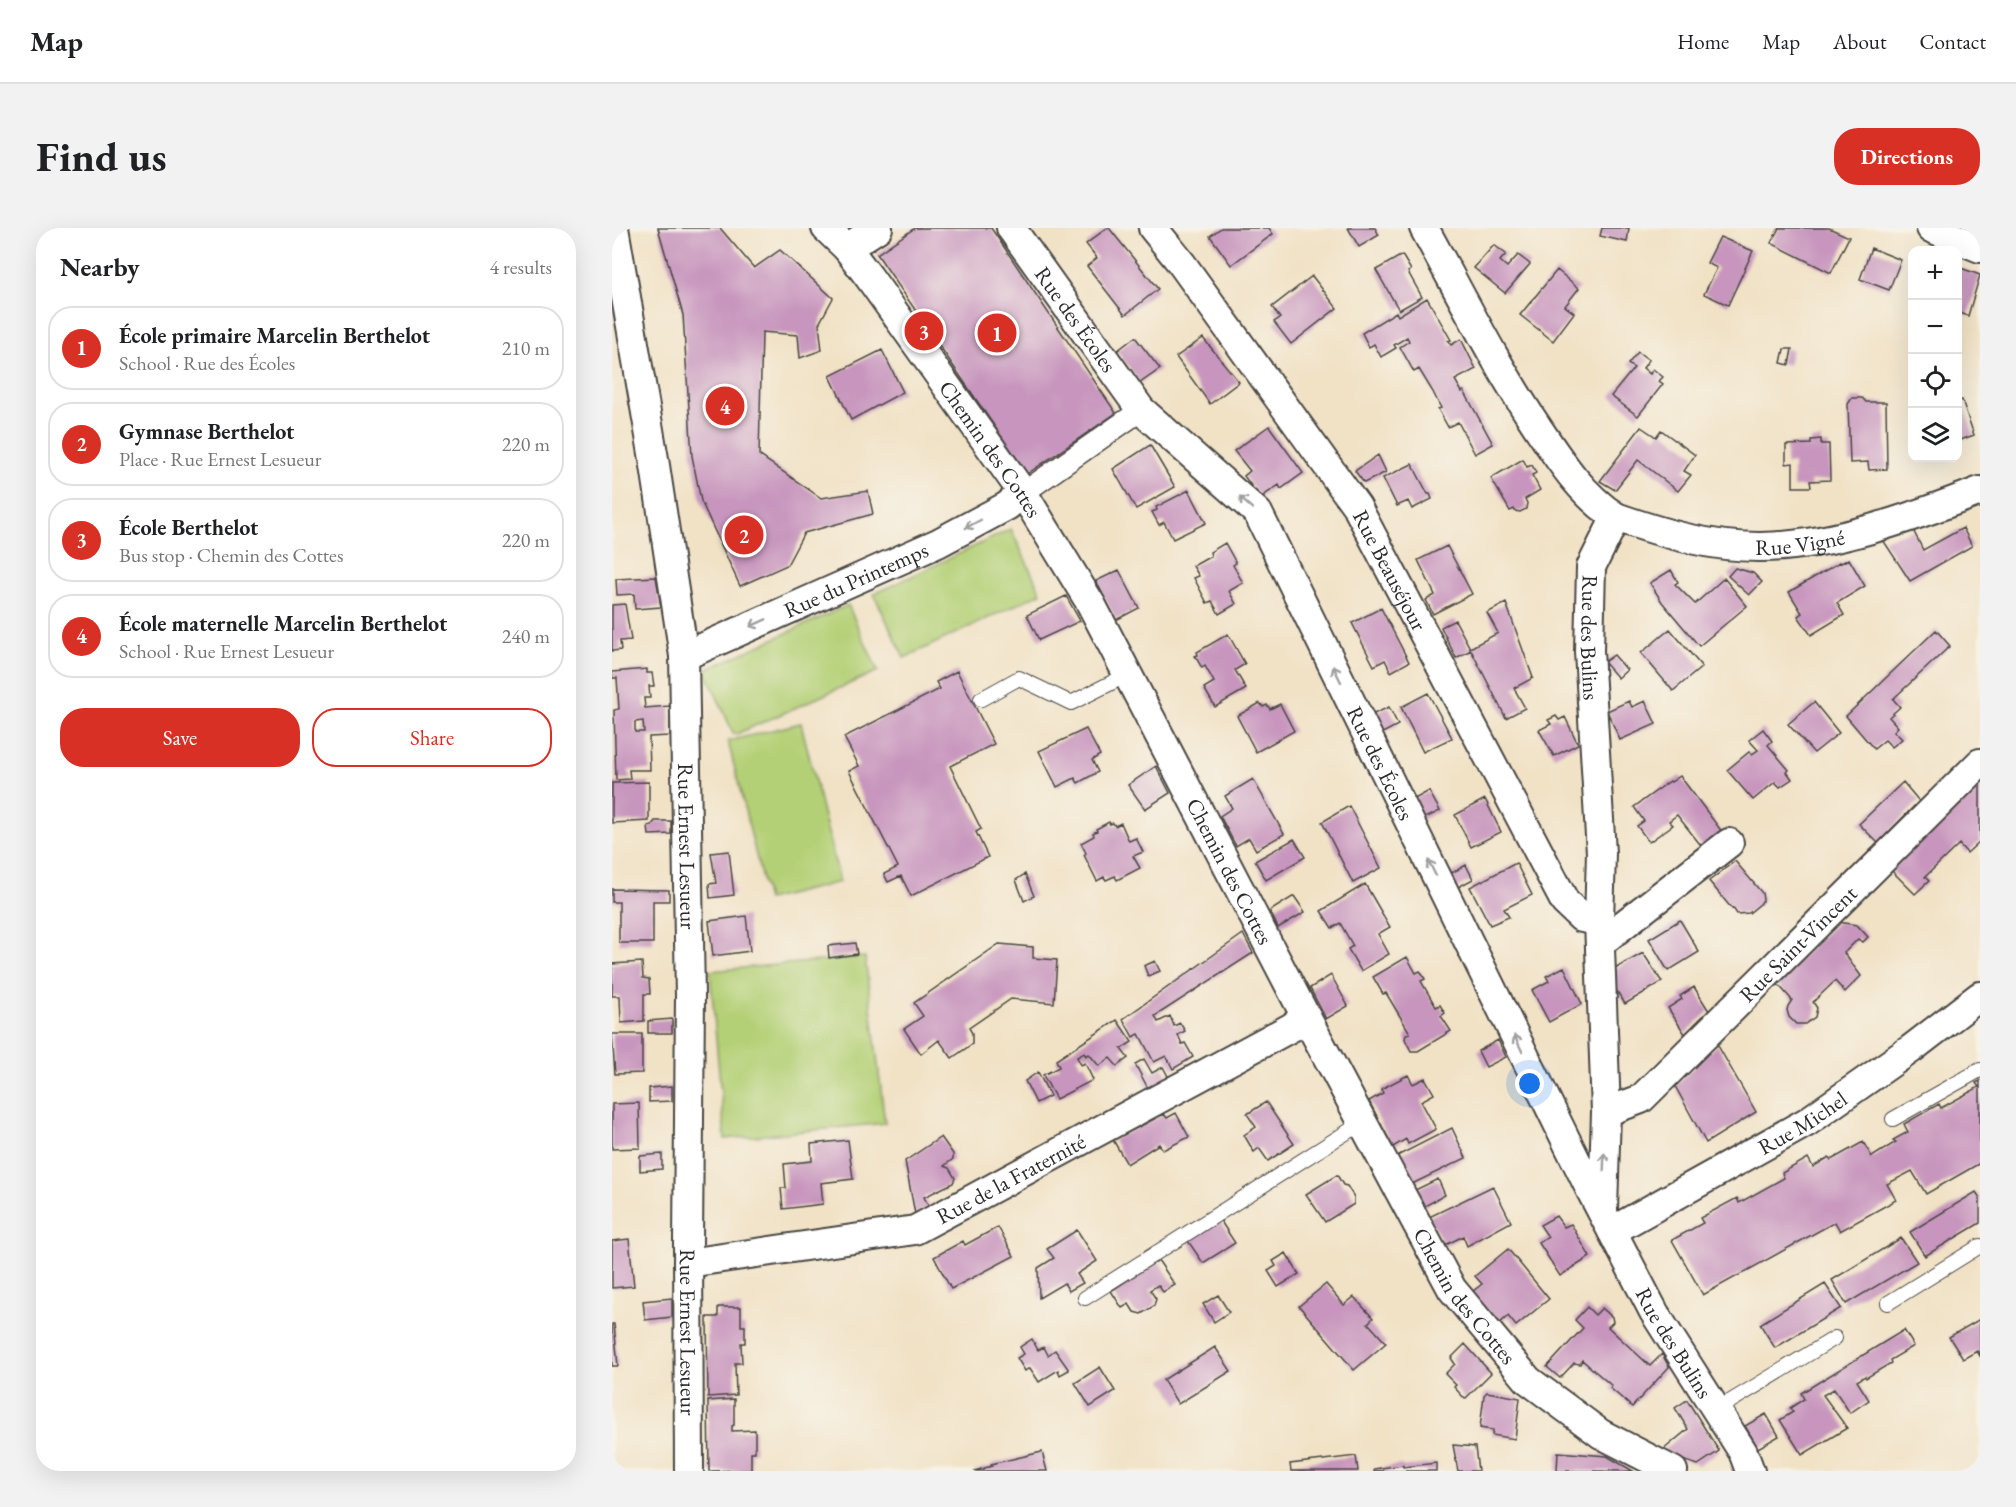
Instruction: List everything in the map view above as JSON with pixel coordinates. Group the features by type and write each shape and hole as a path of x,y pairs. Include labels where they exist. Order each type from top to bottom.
{"street":[{"name":"Rue Ernest Lesueur","path":"614,228 617,277 684,656 690,996 689,1471"},
{"name":"Chemin des Cottes","path":"826,228 847,248 1023,493 1073,574 1129,674 1306,1017 1452,1289 1528,1380 1601,1434 1673,1471"},
{"path":"847,248 878,228"},
{"name":"Rue des Écoles","path":"1011,228 1141,410 1257,513 1572,1152"},
{"name":"Rue Beauséjour","path":"1153,228 1357,507 1566,902 1599,932"},
{"path":"1424,228 1492,354 1530,416 1585,492 1599,506 1616,517"},
{"path":"1931,228 1980,248"},
{"path":"1023,493 1141,410"},
{"name":"Rue Vigné","path":"1616,517 1656,531 1723,545 1759,547 1789,545 1816,541 1896,521 1980,491"},
{"name":"Rue du Printemps","path":"684,656 938,543 1007,506 1023,493"},
{"name":"Rue des Bulins","path":"1607,1222 1606,1112 1599,932 1601,853 1589,651 1592,567 1616,517"},
{"name":"Rue Saint-Vincent","path":"1606,1112 1641,1099 1980,763"},
{"path":"1599,932 1729,843"},
{"name":"Rue Michel","path":"1607,1222 1807,1122 1911,1049 1980,996"},
{"name":"Rue de la Fraternité","path":"688,1263 915,1230 1292,1027 1306,1017"},
{"path":"1572,1152 1586,1143 1601,1128 1606,1112"},
{"name":"Rue des Bulins","path":"1572,1152 1654,1312 1743,1452 1750,1471"}],"lane":[{"path":"981,699 1018,678 1071,703 1129,674"},
{"path":"1893,1119 1980,1070"},
{"path":"1085,1298 1364,1122"},
{"path":"1888,1303 1980,1246"},
{"path":"1716,1410 1835,1338"}],"green space":[{"path":"1011,529 1041,593 904,658 874,594"},
{"path":"848,605 878,671 734,735 705,670"},
{"path":"801,723 840,882 767,900 728,741"},
{"path":"865,957 885,1123 725,1139 710,971"}],"building":[{"path":"658,228 720,228 754,268 780,250 833,298 819,324 822,350 800,358 798,335 762,332 759,455 821,498 868,491 873,514 804,533 787,565 740,586 701,501 692,456 683,315"},
{"path":"915,228 991,228 1116,413 1027,474 877,254"},
{"path":"1107,228 1158,289 1125,315 1087,266 1097,258 1086,244"},
{"path":"1221,228 1269,228 1273,234 1231,265 1210,236"},
{"path":"1348,228 1375,228 1379,235 1359,247"},
{"path":"1602,228 1629,228 1627,242 1600,236"},
{"path":"1779,228 1829,228 1849,237 1831,273 1771,243"},
{"path":"1720,237 1753,251 1728,305 1704,294 1717,268 1707,263"},
{"path":"1494,245 1506,254 1500,261 1507,267 1518,255 1530,264 1505,293 1474,268"},
{"path":"1871,248 1901,260 1889,290 1860,279"},
{"path":"1402,255 1411,270 1408,272 1422,297 1399,310 1376,270"},
{"path":"1962,268 1980,275 1968,316 1962,314"},
{"path":"1557,270 1579,288 1565,306 1574,313 1553,341 1520,315"},
{"path":"1312,276 1337,308 1291,344 1274,322 1280,318 1272,307"},
{"path":"1427,298 1451,340 1448,341 1451,345 1461,339 1476,369 1455,380 1462,392 1464,391 1493,444 1475,454 1458,422 1448,427 1438,409 1441,408 1433,392 1419,369 1414,372 1400,347 1409,341 1407,337 1394,345 1396,348 1381,357 1374,344 1369,347 1362,333 1396,312 1398,316"},
{"path":"1135,337 1160,369 1140,383 1117,351"},
{"path":"1203,338 1239,382 1210,404 1176,357"},
{"path":"1784,349 1792,349 1789,365 1781,363"},
{"path":"882,350 903,392 851,420 830,376"},
{"path":"1638,352 1649,360 1643,368 1650,374 1653,369 1663,377 1659,381 1663,384 1638,416 1611,396 1634,368 1628,364"},
{"path":"1852,398 1862,398 1866,402 1886,402 1887,469 1869,470 1868,462 1850,463 1848,404"},
{"path":"1962,400 1974,435 1962,440"},
{"path":"1269,426 1303,473 1281,489 1279,485 1260,498 1244,476 1250,471 1234,451"},
{"path":"1641,427 1656,437 1661,430 1695,455 1684,471 1691,475 1678,491 1638,460 1615,490 1600,481"},
{"path":"1821,439 1821,444 1829,444 1830,480 1810,481 1811,487 1793,487 1793,463 1786,464 1786,445 1811,444 1811,440"},
{"path":"1150,445 1175,487 1136,509 1113,469"},
{"path":"1378,455 1386,472 1364,483 1355,471"},
{"path":"1523,459 1527,467 1532,465 1536,473 1532,475 1540,490 1525,499 1526,509 1520,512 1514,509 1510,511 1491,478"},
{"path":"1412,464 1432,499 1412,509 1408,501 1397,506 1383,478"},
{"path":"1189,490 1206,523 1173,539 1164,522 1159,525 1152,512 1157,510 1156,507"},
{"path":"1963,528 1972,546 1910,581 1883,540 1913,530 1923,550"},
{"path":"1225,543 1236,563 1233,565 1243,583 1229,591 1236,604 1219,614 1212,601 1207,603 1194,578 1199,576 1193,566 1211,556 1210,552"},
{"path":"1447,546 1472,594 1433,614 1426,600 1435,595 1418,560"},
{"path":"1849,559 1865,586 1837,603 1844,615 1811,635 1798,616 1802,613 1789,592"},
{"path":"1735,568 1753,573 1762,582 1749,595 1728,576"},
{"path":"1119,570 1139,608 1116,620 1096,581"},
{"path":"1671,570 1678,582 1675,584 1695,604 1724,578 1747,606 1699,646 1662,602 1650,583"},
{"path":"656,577 661,607 635,609 634,594 617,595 616,579"},
{"path":"1066,596 1080,621 1039,640 1027,615"},
{"path":"1506,603 1533,678 1514,688 1525,708 1506,718 1471,650 1456,658 1441,627 1455,620 1470,648 1498,633 1487,613"},
{"path":"625,604 631,640 620,641 621,650 612,651 612,605"},
{"path":"1381,608 1409,662 1391,672 1385,660 1374,666 1352,623"},
{"path":"1670,629 1702,667 1673,691 1641,653"},
{"path":"1936,630 1950,646 1893,699 1900,707 1889,717 1898,727 1894,731 1902,739 1892,747 1885,740 1874,749 1846,716"},
{"path":"1228,634 1245,664 1235,670 1246,689 1215,707 1204,688 1214,682 1205,666 1202,668 1195,656 1198,655 1197,652"},
{"path":"1614,655 1627,670 1618,678 1604,662"},
{"path":"647,669 647,673 652,673 654,686 649,686 650,698 644,698 645,708 670,706 670,736 649,737 650,770 629,770 630,779 616,780 614,710 619,709 617,678 612,678 612,672","holes":["643,721 644,732 635,732 635,722"]},
{"path":"957,671 994,744 950,766 981,829 976,832 988,857 911,896 901,876 888,882 884,874 898,867 849,771 859,766 844,737 940,689 936,682"},
{"path":"1428,693 1452,738 1423,752 1401,707"},
{"path":"1629,701 1632,707 1645,701 1656,724 1620,740 1607,711"},
{"path":"1814,702 1839,733 1814,753 1788,724"},
{"path":"1260,703 1263,707 1267,705 1270,709 1280,704 1294,731 1256,752 1237,716"},
{"path":"1389,707 1398,725 1377,736 1367,717"},
{"path":"1556,716 1559,720 1565,717 1578,744 1554,756 1539,730 1551,724 1548,720"},
{"path":"1086,729 1100,755 1092,760 1098,772 1078,783 1075,778 1057,787 1039,751"},
{"path":"1763,729 1772,741 1768,745 1789,770 1787,772 1792,779 1780,787 1775,782 1753,800 1727,770 1749,752 1752,754 1758,750 1749,740"},
{"path":"1156,766 1170,793 1145,809 1128,785"},
{"path":"1680,776 1723,833 1703,848 1677,815 1669,821 1673,825 1649,842 1637,826 1644,821 1634,807"},
{"path":"1253,779 1284,834 1256,850 1249,838 1236,846 1220,816 1232,808 1225,796"},
{"path":"1980,779 1980,841 1967,853 1959,844 1925,877 1929,881 1915,894 1890,869"},
{"path":"649,782 649,821 612,823 612,783"},
{"path":"1903,782 1919,801 1878,843 1859,824"},
{"path":"1429,791 1440,811 1419,821 1409,802"},
{"path":"1485,799 1501,832 1471,847 1455,815"},
{"path":"1349,806 1381,868 1353,883 1322,822"},
{"path":"655,821 671,821 671,834 649,835 648,826"},
{"path":"1109,822 1115,826 1121,823 1129,841 1136,838 1143,852 1133,856 1140,868 1117,880 1115,876 1106,880 1104,877 1097,881 1084,855 1086,853 1081,843 1094,836 1096,829"},
{"path":"1294,839 1305,857 1266,880 1255,861"},
{"path":"729,851 734,895 710,898 709,884 716,883 711,853"},
{"path":"1735,861 1762,893 1763,900 1749,913 1737,914 1709,881"},
{"path":"1516,863 1532,895 1504,909 1509,917 1490,925 1470,887"},
{"path":"1466,865 1473,879 1453,890 1446,876"},
{"path":"1025,874 1034,896 1024,901 1016,880"},
{"path":"1365,884 1390,927 1378,934 1389,954 1361,971 1348,949 1353,946 1340,923 1332,928 1321,911"},
{"path":"612,889 669,890 669,901 653,901 653,943 619,943 619,902 612,902"},
{"path":"1294,896 1305,912 1278,928 1270,911"},
{"path":"746,916 750,951 713,956 709,921"},
{"path":"1680,920 1699,952 1668,971 1649,939"},
{"path":"1837,922 1857,925 1868,937 1863,942 1858,939 1844,953 1861,976 1845,992 1835,981 1813,1002 1817,1008 1815,1017 1805,1024 1796,1024 1789,1017 1787,1010 1792,1000 1776,982"},
{"path":"1243,934 1253,953 1155,1016 1158,1022 1170,1016 1174,1026 1180,1023 1185,1031 1178,1035 1193,1057 1173,1069 1166,1056 1154,1062 1139,1034 1133,1037 1123,1019"},
{"path":"855,943 857,954 829,958 828,946"},
{"path":"999,944 1033,947 1033,958 1057,960 1054,1003 1011,999 969,1028 972,1033 972,1044 952,1058 939,1040 921,1054 904,1029 923,1016 914,1003"},
{"path":"1643,953 1662,982 1625,1004 1613,985 1613,970"},
{"path":"1407,957 1416,973 1420,971 1425,979 1421,981 1436,1007 1440,1005 1445,1013 1441,1016 1451,1031 1418,1051 1411,1051 1405,1039 1406,1034 1410,1033 1386,993 1383,994 1373,977"},
{"path":"1155,961 1160,971 1148,976 1144,966"},
{"path":"642,962 643,978 649,979 650,994 644,994 644,1021 621,1023 620,996 612,996 612,964"},
{"path":"1564,967 1582,1004 1549,1022 1532,990 1549,981 1546,976"},
{"path":"1331,975 1348,1006 1326,1019 1310,988"},
{"path":"1694,987 1709,1011 1685,1034 1668,1008"},
{"path":"672,1019 672,1033 648,1033 648,1021"},
{"path":"1117,1020 1132,1042 1121,1049 1128,1058 1117,1066 1110,1058 1099,1066 1089,1054 1086,1056 1084,1053 1077,1057 1081,1065 1085,1063 1093,1080 1056,1099 1043,1075 1059,1067 1056,1060"},
{"path":"612,1034 642,1034 642,1073 615,1074"},
{"path":"1498,1040 1506,1057 1486,1067 1478,1051"},
{"path":"1717,1044 1756,1112 1706,1143 1675,1086"},
{"path":"1144,1059 1152,1073 1163,1067 1170,1080 1149,1090 1135,1064"},
{"path":"1038,1072 1050,1096 1036,1103 1025,1081"},
{"path":"1408,1075 1413,1084 1425,1078 1434,1094 1421,1101 1436,1129 1408,1144 1406,1139 1393,1147 1369,1101 1383,1093 1381,1089"},
{"path":"1980,1081 1980,1163 1926,1194 1912,1171 1887,1184 1896,1200 1840,1231 1835,1222 1703,1295 1672,1240 1703,1223 1700,1218 1737,1198 1739,1203 1784,1178 1782,1173 1808,1158 1813,1167 1863,1142 1872,1157 1896,1142 1893,1140 1908,1132 1904,1124 1939,1104 1941,1108 1979,1087 1976,1083"},
{"path":"672,1086 672,1101 649,1102 649,1088"},
{"path":"1266,1102 1294,1144 1268,1161 1259,1148 1254,1152 1244,1135 1256,1127 1247,1114"},
{"path":"639,1103 640,1148 612,1149 612,1104"},
{"path":"1176,1113 1189,1137 1163,1150 1159,1144 1127,1164 1113,1140 1164,1114 1167,1118"},
{"path":"1452,1128 1466,1158 1412,1184 1397,1156"},
{"path":"941,1137 953,1154 953,1159 944,1166 949,1168 955,1178 953,1183 924,1197 929,1207 915,1214 905,1161"},
{"path":"848,1140 853,1179 821,1183 823,1204 783,1209 781,1188 786,1188 784,1164 812,1161 811,1144"},
{"path":"662,1154 662,1169 640,1171 640,1156"},
{"path":"1337,1175 1354,1197 1354,1204 1325,1222 1306,1194"},
{"path":"1438,1179 1445,1195 1423,1207 1415,1190"},
{"path":"1493,1186 1511,1222 1467,1246 1463,1236 1444,1246 1429,1217"},
{"path":"1976,1192 1980,1198 1980,1223 1925,1256 1910,1232"},
{"path":"1556,1216 1564,1227 1571,1224 1590,1257 1560,1276 1539,1243 1548,1237 1540,1225"},
{"path":"1220,1220 1235,1243 1203,1263 1188,1241"},
{"path":"998,1227 1014,1256 951,1289 934,1257 963,1241 965,1245"},
{"path":"1077,1230 1097,1261 1077,1274 1083,1283 1069,1291 1064,1283 1039,1298 1038,1268 1054,1258 1047,1249"},
{"path":"1901,1238 1917,1262 1846,1304 1832,1280"},
{"path":"629,1239 634,1286 612,1288 612,1241"},
{"path":"1508,1249 1549,1299 1516,1326 1508,1316 1500,1323 1472,1292 1482,1284 1475,1276"},
{"path":"1286,1253 1299,1274 1278,1287 1268,1271 1276,1266 1273,1261"},
{"path":"1158,1260 1175,1285 1163,1292 1158,1285 1150,1290 1156,1299 1154,1306 1141,1314 1134,1312 1129,1304 1122,1308 1111,1291"},
{"path":"1326,1284 1344,1305 1354,1297 1373,1318 1368,1323 1386,1343 1354,1370 1299,1306"},
{"path":"1825,1284 1841,1308 1775,1348 1760,1324"},
{"path":"1218,1295 1229,1312 1214,1322 1203,1304"},
{"path":"672,1298 672,1317 645,1320 643,1301"},
{"path":"718,1307 741,1307 741,1326 745,1326 745,1343 741,1343 742,1363 735,1363 736,1395 708,1397 707,1317 718,1317"},
{"path":"1587,1307 1595,1315 1602,1308 1612,1317 1613,1322 1608,1327 1650,1366 1662,1354 1669,1367 1632,1407 1582,1360 1580,1364 1574,1363 1560,1378 1547,1367 1583,1328 1575,1320"},
{"path":"1980,1319 1980,1356 1977,1351 1963,1359 1949,1337"},
{"path":"612,1324 614,1324 618,1366 612,1366"},
{"path":"1904,1330 1914,1346 1890,1360 1891,1363 1857,1381 1869,1400 1850,1413 1834,1389 1823,1395 1847,1428 1802,1455 1780,1420 1793,1412 1790,1408 1804,1399 1801,1393"},
{"path":"1032,1339 1038,1350 1044,1347 1048,1355 1055,1350 1069,1370 1060,1375 1058,1370 1039,1382 1030,1368 1025,1371 1017,1358 1024,1354 1020,1347"},
{"path":"1465,1344 1491,1373 1465,1399 1445,1374 1455,1364 1451,1358"},
{"path":"1215,1347 1231,1371 1178,1404 1163,1380"},
{"path":"1100,1367 1115,1391 1090,1407 1075,1383"},
{"path":"1487,1392 1520,1398 1515,1439 1492,1435 1493,1430 1480,1428 1484,1395"},
{"path":"734,1399 732,1431 755,1430 755,1452 751,1452 751,1470 709,1471 708,1401"},
{"path":"1687,1400 1719,1451 1698,1465 1663,1450 1688,1429 1675,1408"},
{"path":"1766,1414 1779,1436 1758,1448 1745,1426"},
{"path":"1453,1445 1475,1447 1478,1471 1458,1471"},
{"path":"1042,1452 1047,1471 974,1471 992,1466 991,1464"},
{"path":"1558,1452 1607,1456 1633,1471 1557,1471"},
{"path":"1356,1456 1358,1471 1291,1471 1290,1464"},
{"path":"1436,1463 1436,1471 1374,1471 1374,1469 1403,1465 1403,1467"}],"place":[{"name":"École Berthelot","path":"924,331"},
{"name":"École primaire Marcelin Berthelot","path":"997,333"},
{"name":"École maternelle Marcelin Berthelot","path":"725,406"},
{"name":"Gymnase Berthelot","path":"744,535"}]}
